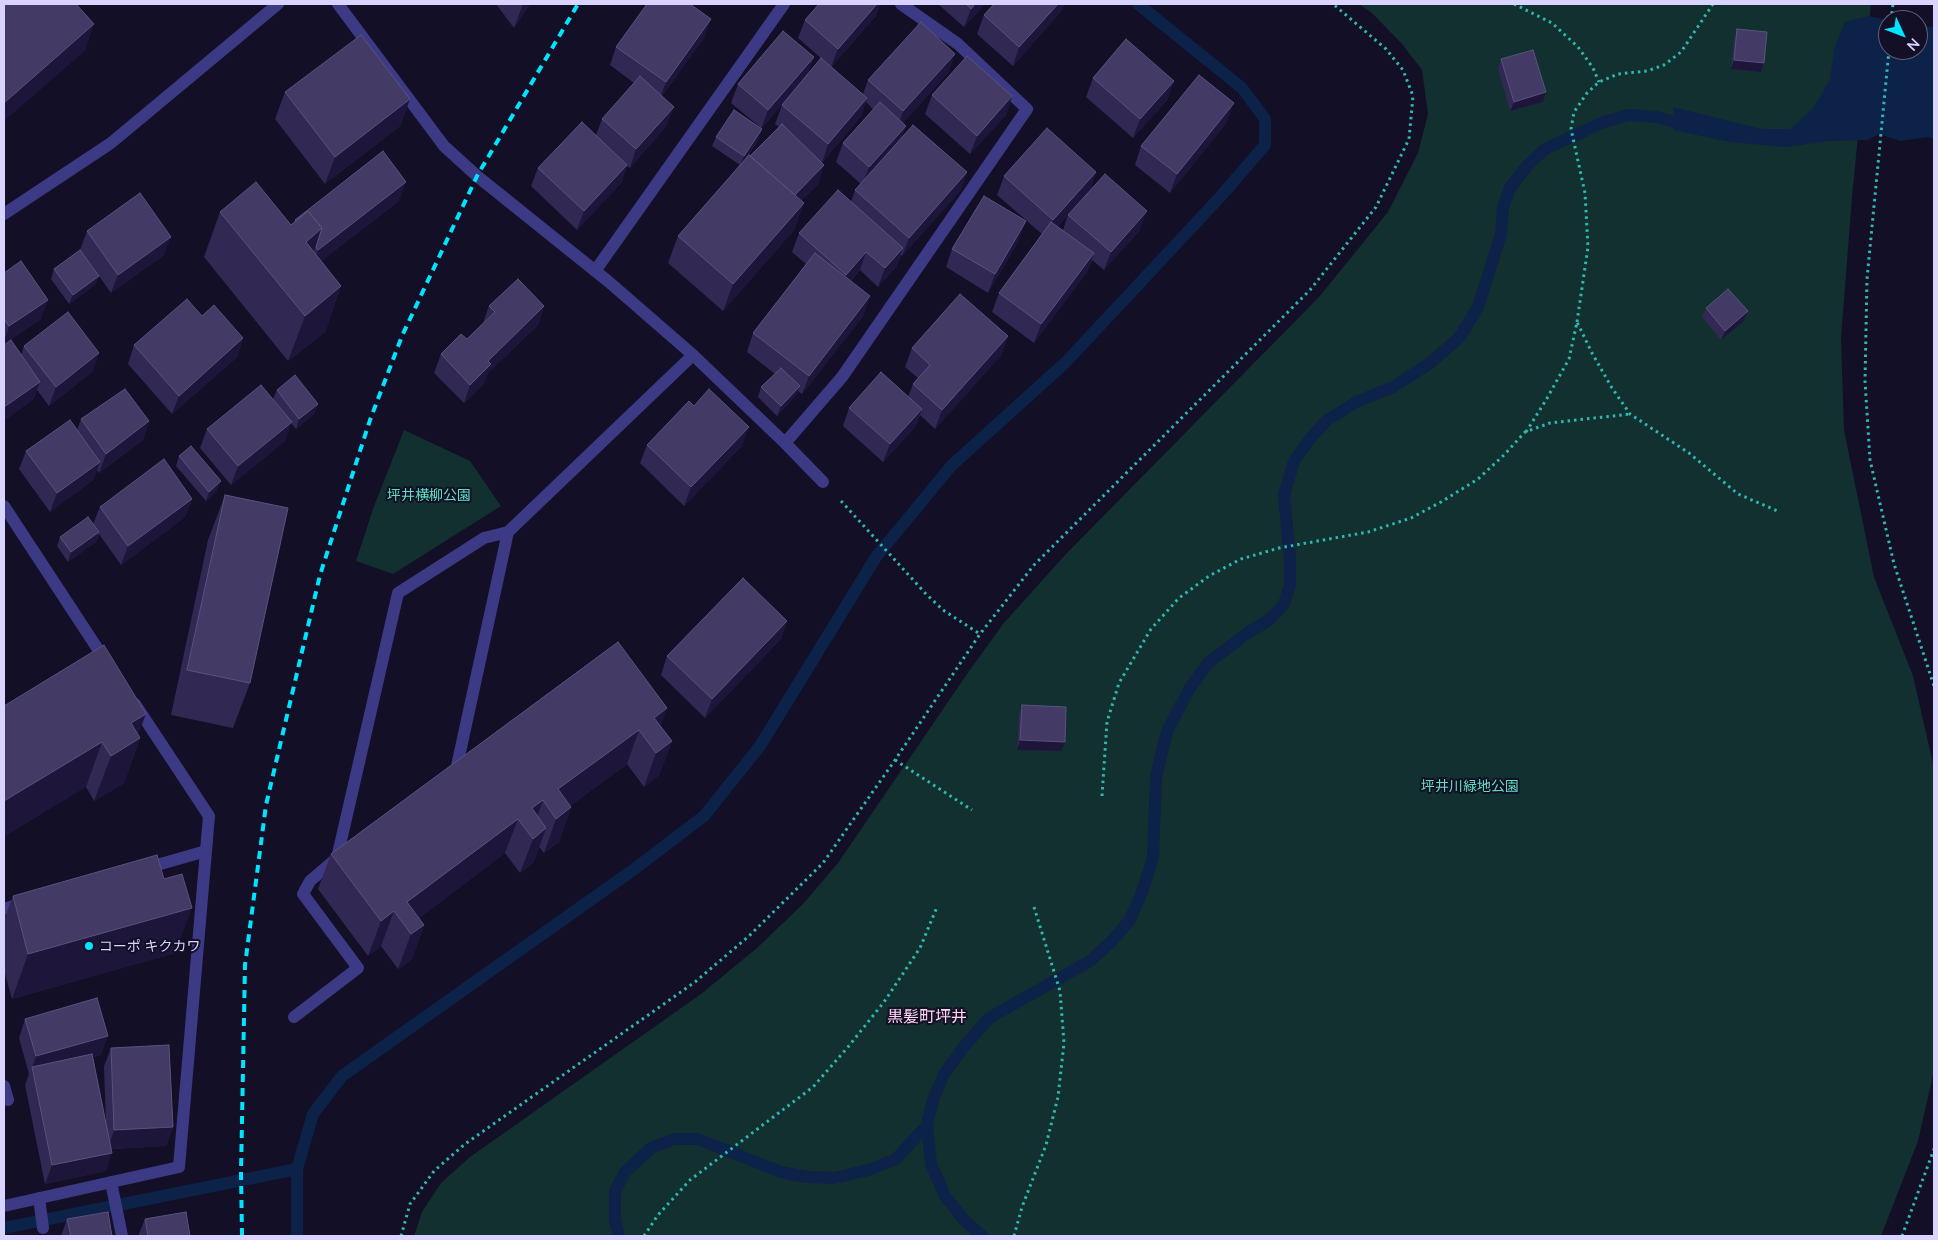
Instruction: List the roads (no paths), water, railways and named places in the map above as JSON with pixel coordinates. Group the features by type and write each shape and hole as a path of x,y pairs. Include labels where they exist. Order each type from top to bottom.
{"street":[{"path":"4,214 111,143 278,4"},
{"path":"338,4 444,146 477,176 595,271 693,355 823,482"},
{"path":"595,271 784,4"},
{"path":"785,443 842,377 1027,109 958,44 900,4"},
{"path":"337,858 398,593 484,538 508,532 693,355"},
{"path":"4,506 116,675"},
{"path":"447,781 454,776 508,532"},
{"path":"4,1206 179,1167 209,816 126,692"},
{"path":"294,1016 358,968 303,894 310,882 337,858 353,847"},
{"path":"132,872 206,851"},
{"path":"4,909 31,901"},
{"path":"4,1086 8,1100"},
{"path":"111,1182 122,1236"},
{"path":"39,1198 43,1228"}],"water":[{"path":"1868,16 1878,18 1878,60 1928,60 1928,27 1934,27 1934,139 1929,137 1900,141 1879,134 1868,140 1829,141 1786,147 1730,142 1673,130 1673,107 1762,129 1791,129 1813,108 1830,80 1834,49 1845,22"}],"waterway":[{"path":"297,1236 297,1169 313,1114 342,1076 633,870 704,816 760,746 876,557 952,465 1065,363 1221,196 1265,145 1265,119 1242,88 1138,4"},
{"path":"982,1236 964,1220 945,1196 931,1164 927,1125 933,1100 944,1074 989,1018 1090,961 1112,941 1129,921 1141,895 1153,858 1156,777 1167,731 1190,688 1208,663 1246,634 1269,620 1284,604 1290,585 1290,560 1284,495 1294,461 1326,421 1356,402 1393,387 1430,363 1459,338 1478,307 1501,234 1503,207 1510,188 1527,166 1545,149 1604,122 1628,115 1657,117 1688,126"},
{"path":"619,1236 615,1219 615,1191 625,1172 651,1148 674,1139 698,1139 781,1172 807,1177 834,1178 868,1170 896,1159 927,1125"},
{"path":"4,1228 297,1169"}],"railway":[{"path":"242,1236 241,1173 245,965 266,805 320,575 370,420 402,336 477,176 578,4"}],"place":[{"name":"コーポ キクカワ","path":"89,946"}],"district":[{"name":"黒髪町坪井","path":"927,1017"}],"park label":[{"name":"坪井横柳公園","path":"429,495"},
{"name":"坪井川緑地公園","path":"1470,786"}]}
